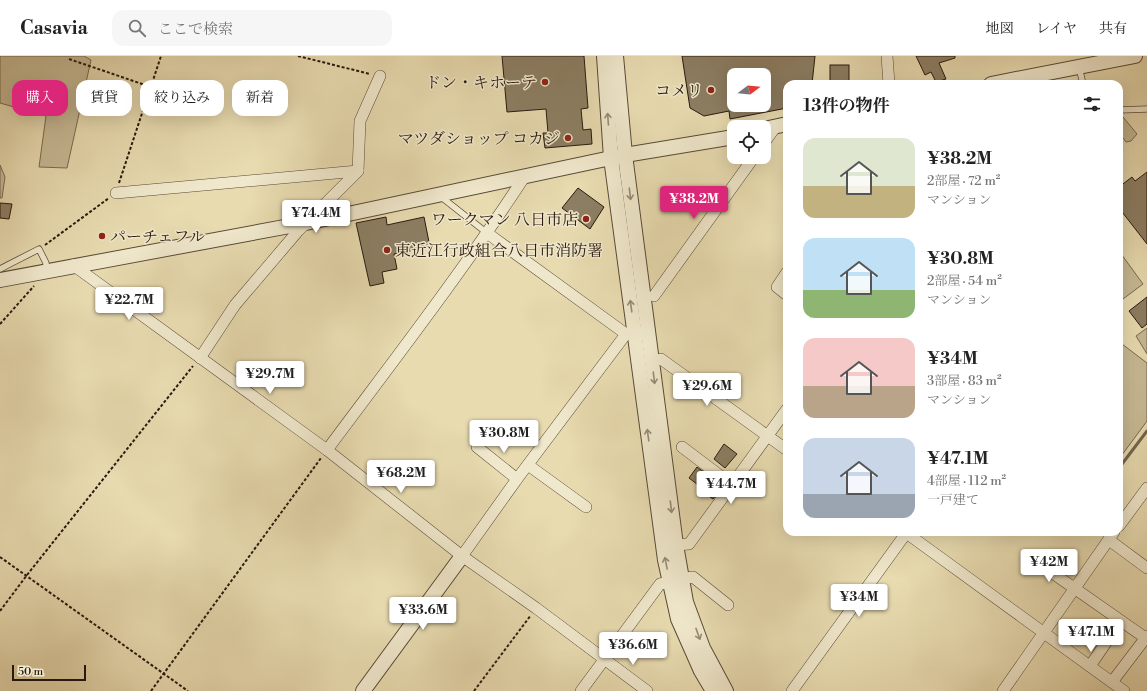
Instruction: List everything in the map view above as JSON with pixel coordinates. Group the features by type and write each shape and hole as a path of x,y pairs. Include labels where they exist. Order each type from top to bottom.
{"street":[{"path":"604,56 611,158 636,333 665,560 686,602 703,648 726,691"},
{"path":"616,56 625,155 636,333 652,361 676,546 678,619 701,671 713,691"},
{"path":"887,56 889,80"},
{"path":"1008,80 1087,62 1136,56"},
{"path":"200,358 235,305 306,223 358,171 360,121 380,76"},
{"path":"0,280 46,270 306,223 727,133"},
{"path":"654,296 749,164"},
{"path":"116,193 358,171"},
{"path":"326,450 419,328 487,233 525,176"},
{"path":"487,233 636,333"},
{"path":"73,265 326,450 462,556 536,608 647,691"},
{"path":"783,278 777,287 783,292"},
{"path":"363,691 517,479 636,333"},
{"path":"652,361 661,359 783,447"},
{"path":"676,546 689,544 731,484 783,414"},
{"path":"477,447 517,479"},
{"path":"682,447 731,484"},
{"path":"528,465 586,507"},
{"path":"1123,521 1146,493"},
{"path":"792,691 903,536"},
{"path":"911,536 1124,691"},
{"path":"1003,691 1111,536"},
{"path":"1118,536 1147,568"},
{"path":"1034,560 1146,638 1112,682"},
{"path":"581,691 660,584 693,577 728,604"},
{"path":"1090,666 1116,628"}],"lane":[{"path":"1084,80 1087,62"},
{"path":"1123,110 1147,109"},
{"path":"438,194 487,233"},
{"path":"0,269 39,249 46,263 46,270"}],"path":[{"path":"153,80 161,56"},
{"path":"298,56 380,76"},
{"path":"69,59 140,83"},
{"path":"39,249 116,193 141,116"},
{"path":"0,324 8,313 42,278 46,270"},
{"path":"0,612 27,575 200,358"},
{"path":"151,691 326,450"},
{"path":"0,556 188,691"},
{"path":"474,691 536,608"}],"shaded area":[{"path":"0,56 84,56 91,60 87,80 76,80 76,116 79,116 67,168 39,167 46,116 68,116 68,80 12,80 12,106 0,103"},
{"path":"1123,117 1137,134 1131,141 1126,142 1123,138"},
{"path":"0,165 5,177 2,198 0,198"},
{"path":"1123,256 1143,284 1123,299"},
{"path":"1147,328 1147,354 1136,336"},
{"path":"1123,345 1147,363 1147,421 1123,454"}],"building":[{"name":"ドン・キホーテ","path":"502,56 584,56 588,108 581,109 583,130 591,129 592,144 545,148 543,133 548,133 546,109 507,112"},
{"name":"コメリ","path":"682,56 815,56 812,80 783,80 783,109 771,111 771,68 727,68 727,111 704,116 690,108"},
{"path":"916,56 955,56 955,58 939,63 946,79 935,80 931,72 925,75"},
{"path":"830,65 849,65 849,80 830,80"},
{"name":"コメリ","path":"729,112 766,112 730,119"},
{"path":"1147,172 1147,244 1123,213 1123,184 1132,177 1135,181"},
{"name":"ワークマン 八日市店","path":"578,188 604,207 590,229 562,208"},
{"path":"0,203 12,204 9,219 0,218"},
{"name":"東近江行政組合八日市消防署","path":"386,217 387,225 424,217 430,247 394,254 397,269 382,272 384,283 370,286 356,223"},
{"path":"1147,297 1147,324 1142,328 1129,311"},
{"path":"724,444 737,454 725,468 714,459"},
{"path":"697,467 720,484 715,490 718,492 713,499 700,490 702,488 689,478"}],"waterway":[{"path":"1123,463 1147,431"}],"place":[{"name":"ドン・キホーテ","path":"545,82"},
{"name":"コメリ","path":"711,90"},
{"name":"マツダショップ コカジ","path":"568,138"},
{"name":"ワークマン 八日市店","path":"586,219"},
{"name":"パーチェフル","path":"102,236"},
{"name":"東近江行政組合八日市消防署","path":"387,250"}]}
